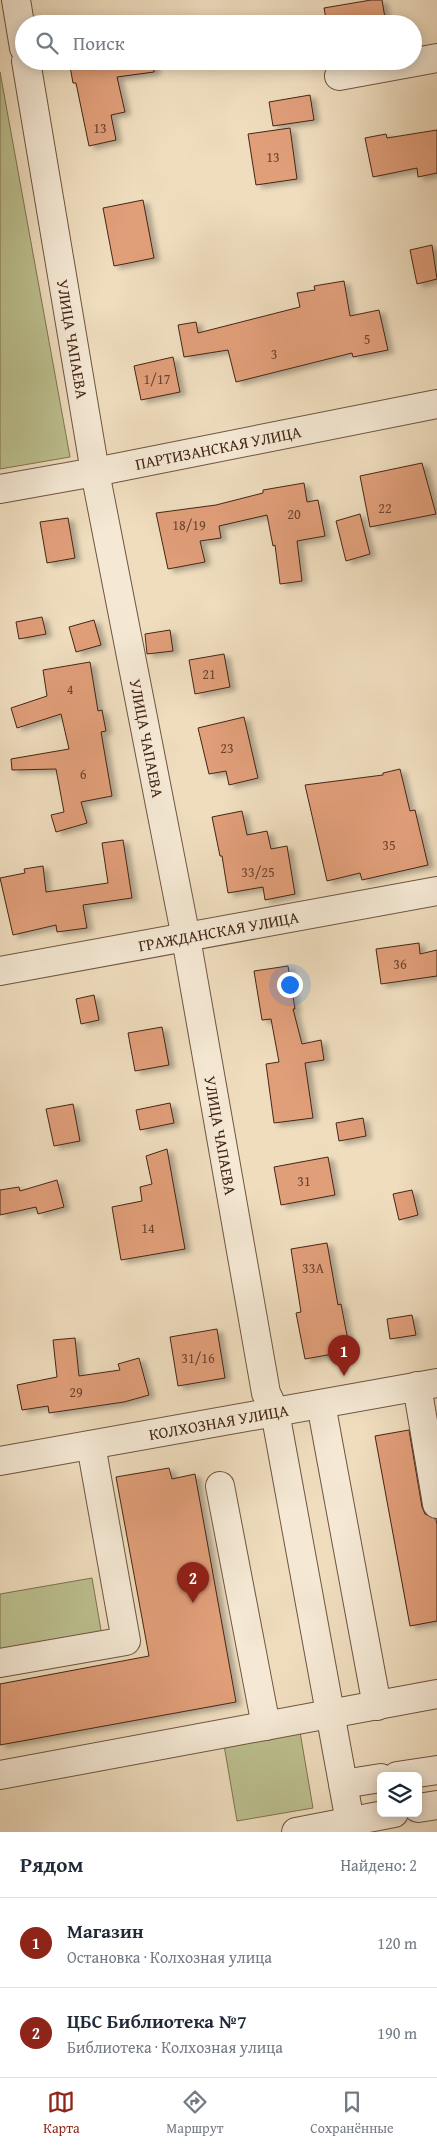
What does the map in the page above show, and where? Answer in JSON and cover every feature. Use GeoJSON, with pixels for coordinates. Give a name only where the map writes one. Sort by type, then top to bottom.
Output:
{"type":"FeatureCollection","features":[{"type":"Feature","properties":{"kind":"street"},"geometry":{"type":"LineString","coordinates":[[16,0],[18,15]]}},
{"type":"Feature","properties":{"kind":"street"},"geometry":{"type":"LineString","coordinates":[[422,61],[437,58]]}},
{"type":"Feature","properties":{"kind":"street","name":"УЛИЦА ЧАПАЕВА"},"geometry":{"type":"LineString","coordinates":[[28,70],[95,472],[186,938],[266,1393],[274,1412],[350,1822]]}},
{"type":"Feature","properties":{"kind":"street"},"geometry":{"type":"LineString","coordinates":[[339,76],[372,70]]}},
{"type":"Feature","properties":{"kind":"street","name":"ПАРТИЗАНСКАЯ УЛИЦА"},"geometry":{"type":"LineString","coordinates":[[0,489],[437,404]]}},
{"type":"Feature","properties":{"kind":"street","name":"ГРАЖДАНСКАЯ УЛИЦА"},"geometry":{"type":"LineString","coordinates":[[0,971],[437,891]]}},
{"type":"Feature","properties":{"kind":"street"},"geometry":{"type":"LineString","coordinates":[[427,1385],[437,1504]]}},
{"type":"Feature","properties":{"kind":"street","name":"КОЛХОЗНАЯ УЛИЦА"},"geometry":{"type":"LineString","coordinates":[[0,1461],[427,1385]]}},
{"type":"Feature","properties":{"kind":"street"},"geometry":{"type":"LineString","coordinates":[[321,1404],[377,1706]]}},
{"type":"Feature","properties":{"kind":"street"},"geometry":{"type":"LineString","coordinates":[[0,1663],[126,1641],[91,1445]]}},
{"type":"Feature","properties":{"kind":"street"},"geometry":{"type":"LineString","coordinates":[[220,1486],[266,1726]]}},
{"type":"Feature","properties":{"kind":"street"},"geometry":{"type":"LineString","coordinates":[[0,1775],[437,1694]]}},
{"type":"Feature","properties":{"kind":"street"},"geometry":{"type":"LineString","coordinates":[[422,1772],[437,1770]]}},
{"type":"Feature","properties":{"kind":"street"},"geometry":{"type":"LineString","coordinates":[[342,1784],[377,1779]]}},
{"type":"Feature","properties":{"kind":"street"},"geometry":{"type":"LineString","coordinates":[[422,1807],[437,1804]]}},
{"type":"Feature","properties":{"kind":"street"},"geometry":{"type":"LineString","coordinates":[[296,1832],[377,1816]]}},
{"type":"Feature","properties":{"kind":"green space"},"geometry":{"type":"Polygon","coordinates":[[[0,72],[70,457],[0,469],[0,72]]]}},
{"type":"Feature","properties":{"kind":"green space"},"geometry":{"type":"Polygon","coordinates":[[[92,1578],[102,1636],[0,1654],[0,1594],[92,1578]]]}},
{"type":"Feature","properties":{"kind":"green space"},"geometry":{"type":"Polygon","coordinates":[[[300,1732],[313,1808],[237,1821],[224,1745],[300,1732]]]}},
{"type":"Feature","properties":{"kind":"building"},"geometry":{"type":"Polygon","coordinates":[[[371,0],[382,0],[384,15],[325,15],[324,8],[371,0]]]}},
{"type":"Feature","properties":{"kind":"building"},"geometry":{"type":"Polygon","coordinates":[[[71,70],[154,70],[154,72],[117,77],[125,112],[111,115],[116,140],[89,146],[76,83],[73,83],[71,70]]]}},
{"type":"Feature","properties":{"kind":"building"},"geometry":{"type":"Polygon","coordinates":[[[310,95],[314,120],[273,126],[269,102],[310,95]]]}},
{"type":"Feature","properties":{"kind":"building"},"geometry":{"type":"Polygon","coordinates":[[[290,128],[297,179],[256,185],[248,134],[290,128]]]}},
{"type":"Feature","properties":{"kind":"building"},"geometry":{"type":"Polygon","coordinates":[[[437,130],[437,173],[418,177],[417,168],[373,177],[365,138],[386,134],[387,138],[437,130]]]}},
{"type":"Feature","properties":{"kind":"building"},"geometry":{"type":"Polygon","coordinates":[[[143,200],[154,258],[114,266],[103,208],[143,200]]]}},
{"type":"Feature","properties":{"kind":"building"},"geometry":{"type":"Polygon","coordinates":[[[432,245],[437,279],[417,284],[410,250],[432,245]]]}},
{"type":"Feature","properties":{"kind":"building"},"geometry":{"type":"Polygon","coordinates":[[[344,281],[350,316],[379,310],[388,350],[353,357],[352,353],[236,382],[228,350],[184,357],[178,325],[196,322],[198,333],[300,307],[297,293],[315,290],[314,286],[344,281]]]}},
{"type":"Feature","properties":{"kind":"building"},"geometry":{"type":"Polygon","coordinates":[[[173,357],[180,392],[141,400],[134,366],[173,357]]]}},
{"type":"Feature","properties":{"kind":"building"},"geometry":{"type":"Polygon","coordinates":[[[422,463],[436,514],[370,527],[360,476],[422,463]]]}},
{"type":"Feature","properties":{"kind":"building"},"geometry":{"type":"Polygon","coordinates":[[[304,483],[307,502],[318,500],[325,536],[297,541],[302,581],[280,584],[275,545],[273,546],[267,515],[219,526],[221,538],[200,541],[205,562],[168,569],[156,513],[216,505],[263,493],[263,490],[304,483]]]}},
{"type":"Feature","properties":{"kind":"building"},"geometry":{"type":"Polygon","coordinates":[[[360,514],[370,554],[346,561],[336,521],[360,514]]]}},
{"type":"Feature","properties":{"kind":"building"},"geometry":{"type":"Polygon","coordinates":[[[68,518],[75,558],[47,563],[40,522],[68,518]]]}},
{"type":"Feature","properties":{"kind":"building"},"geometry":{"type":"Polygon","coordinates":[[[42,617],[46,634],[19,639],[16,622],[42,617]]]}},
{"type":"Feature","properties":{"kind":"building"},"geometry":{"type":"Polygon","coordinates":[[[94,620],[101,645],[76,652],[69,627],[94,620]]]}},
{"type":"Feature","properties":{"kind":"building"},"geometry":{"type":"Polygon","coordinates":[[[170,630],[173,651],[147,654],[145,634],[170,630]]]}},
{"type":"Feature","properties":{"kind":"building"},"geometry":{"type":"Polygon","coordinates":[[[224,654],[230,687],[195,694],[189,660],[224,654]]]}},
{"type":"Feature","properties":{"kind":"building"},"geometry":{"type":"Polygon","coordinates":[[[90,662],[98,711],[102,710],[106,731],[101,732],[112,796],[81,802],[87,823],[56,832],[51,815],[64,812],[56,769],[12,770],[11,759],[69,749],[61,714],[17,728],[11,708],[47,696],[43,670],[90,662]]]}},
{"type":"Feature","properties":{"kind":"building"},"geometry":{"type":"Polygon","coordinates":[[[244,717],[258,778],[229,785],[226,771],[209,774],[198,728],[244,717]]]}},
{"type":"Feature","properties":{"kind":"building"},"geometry":{"type":"Polygon","coordinates":[[[400,769],[410,811],[415,810],[428,865],[362,880],[360,873],[327,881],[305,785],[383,775],[383,773],[400,769]]]}},
{"type":"Feature","properties":{"kind":"building"},"geometry":{"type":"Polygon","coordinates":[[[242,811],[247,835],[267,831],[271,849],[287,846],[295,894],[265,900],[263,887],[228,893],[222,856],[220,856],[212,817],[242,811]]]}},
{"type":"Feature","properties":{"kind":"building"},"geometry":{"type":"Polygon","coordinates":[[[123,840],[132,898],[83,905],[87,928],[57,932],[56,925],[13,935],[0,878],[25,873],[24,869],[43,866],[46,892],[108,883],[102,843],[123,840]]]}},
{"type":"Feature","properties":{"kind":"building"},"geometry":{"type":"Polygon","coordinates":[[[419,943],[420,954],[437,950],[437,976],[381,984],[376,949],[419,943]]]}},
{"type":"Feature","properties":{"kind":"building"},"geometry":{"type":"Polygon","coordinates":[[[288,966],[295,1009],[293,1009],[302,1044],[321,1040],[324,1060],[305,1063],[313,1118],[274,1123],[266,1064],[279,1062],[271,1019],[262,1020],[254,971],[288,966]]]}},
{"type":"Feature","properties":{"kind":"building"},"geometry":{"type":"Polygon","coordinates":[[[94,995],[99,1020],[81,1024],[76,999],[94,995]]]}},
{"type":"Feature","properties":{"kind":"building"},"geometry":{"type":"Polygon","coordinates":[[[162,1027],[169,1065],[135,1071],[128,1033],[162,1027]]]}},
{"type":"Feature","properties":{"kind":"building"},"geometry":{"type":"Polygon","coordinates":[[[170,1103],[174,1123],[140,1130],[136,1110],[170,1103]]]}},
{"type":"Feature","properties":{"kind":"building"},"geometry":{"type":"Polygon","coordinates":[[[73,1104],[80,1141],[54,1146],[46,1109],[73,1104]]]}},
{"type":"Feature","properties":{"kind":"building"},"geometry":{"type":"Polygon","coordinates":[[[363,1118],[366,1136],[339,1141],[336,1123],[363,1118]]]}},
{"type":"Feature","properties":{"kind":"building"},"geometry":{"type":"Polygon","coordinates":[[[167,1149],[185,1249],[121,1260],[112,1207],[142,1201],[140,1187],[152,1184],[146,1156],[167,1149]]]}},
{"type":"Feature","properties":{"kind":"building"},"geometry":{"type":"Polygon","coordinates":[[[328,1157],[335,1195],[281,1205],[274,1167],[328,1157]]]}},
{"type":"Feature","properties":{"kind":"building"},"geometry":{"type":"Polygon","coordinates":[[[57,1180],[64,1207],[38,1214],[36,1207],[0,1215],[0,1190],[19,1187],[20,1191],[57,1180]]]}},
{"type":"Feature","properties":{"kind":"building"},"geometry":{"type":"Polygon","coordinates":[[[412,1190],[418,1215],[399,1220],[393,1194],[412,1190]]]}},
{"type":"Feature","properties":{"kind":"building"},"geometry":{"type":"Polygon","coordinates":[[[327,1243],[338,1305],[341,1304],[350,1351],[305,1359],[296,1313],[301,1312],[291,1249],[327,1243]]]}},
{"type":"Feature","properties":{"kind":"building"},"geometry":{"type":"Polygon","coordinates":[[[412,1315],[416,1335],[390,1339],[387,1319],[412,1315]]]}},
{"type":"Feature","properties":{"kind":"building"},"geometry":{"type":"Polygon","coordinates":[[[217,1329],[225,1378],[178,1386],[170,1337],[217,1329]]]}},
{"type":"Feature","properties":{"kind":"building"},"geometry":{"type":"Polygon","coordinates":[[[75,1338],[79,1376],[120,1370],[118,1364],[139,1358],[149,1395],[124,1402],[49,1413],[48,1406],[22,1410],[17,1385],[57,1377],[53,1340],[75,1338]]]}},
{"type":"Feature","properties":{"kind":"building"},"geometry":{"type":"Polygon","coordinates":[[[409,1430],[422,1507],[425,1514],[436,1519],[437,1525],[437,1621],[410,1626],[375,1436],[409,1430]]]}},
{"type":"Feature","properties":{"kind":"building"},"geometry":{"type":"Polygon","coordinates":[[[169,1468],[172,1479],[195,1474],[236,1702],[0,1745],[0,1684],[149,1656],[116,1477],[169,1468]]]}},
{"type":"Feature","properties":{"kind":"place","name":"Магазин"},"geometry":{"type":"Point","coordinates":[344,1376]}},
{"type":"Feature","properties":{"kind":"place","name":"ЦБС Библиотека №7"},"geometry":{"type":"Point","coordinates":[193,1603]}}]}
